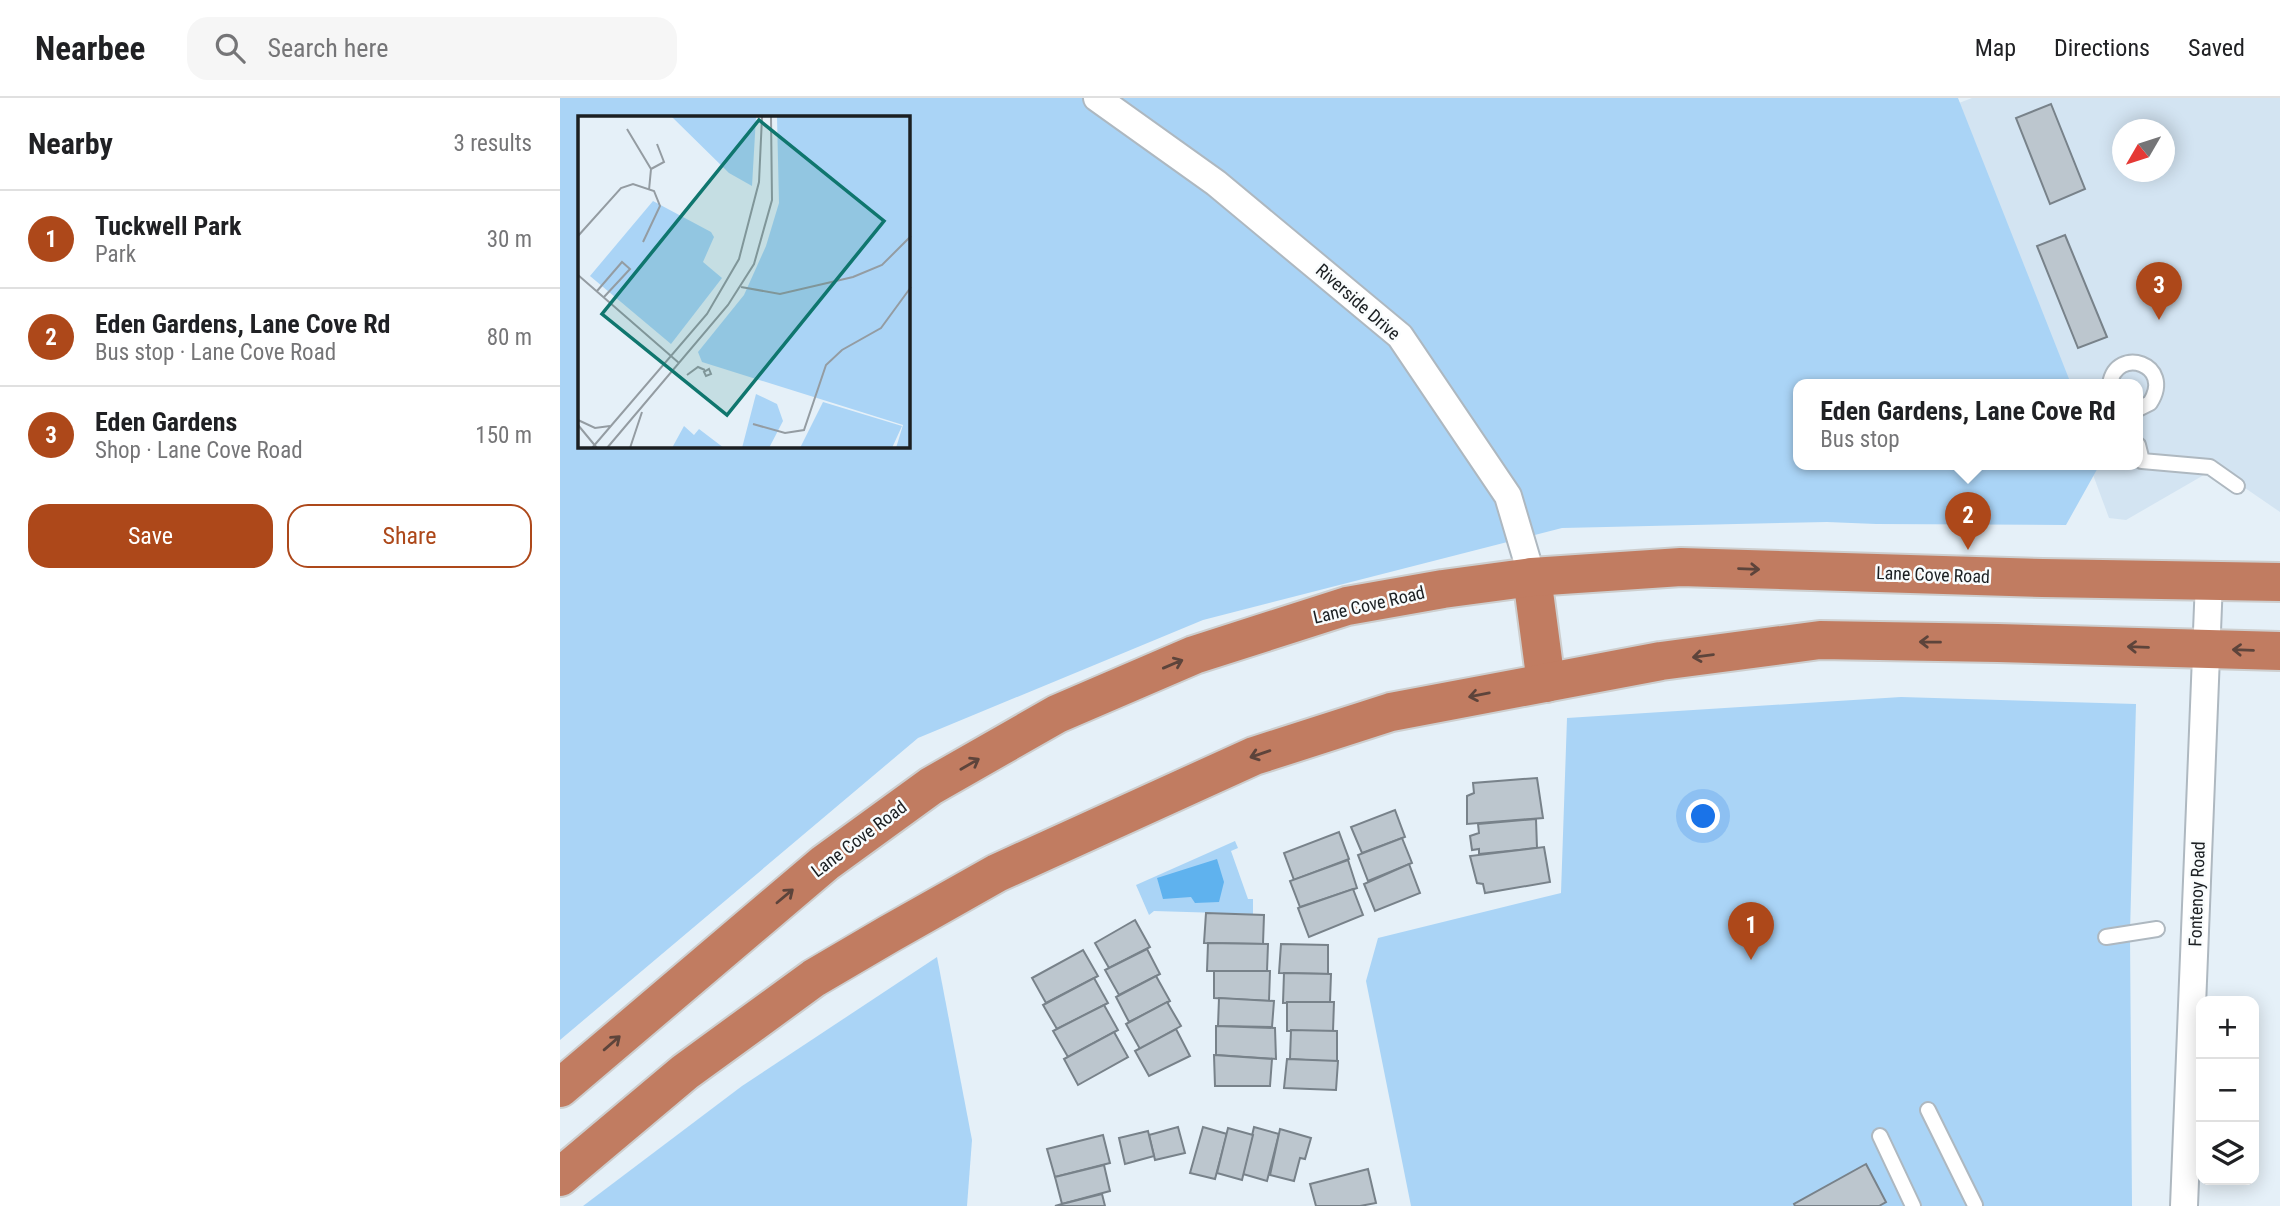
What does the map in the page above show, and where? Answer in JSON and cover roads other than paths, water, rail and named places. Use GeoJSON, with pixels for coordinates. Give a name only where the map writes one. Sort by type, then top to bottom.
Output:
{"type":"FeatureCollection","features":[{"type":"Feature","properties":{"kind":"highway","name":"Lane Cove Road"},"geometry":{"type":"LineString","coordinates":[[560,1088],[825,863],[931,786],[1057,714],[1194,655],[1347,606],[1532,577],[1681,567],[2280,582]]}},
{"type":"Feature","properties":{"kind":"highway"},"geometry":{"type":"LineString","coordinates":[[1532,577],[1546,682]]}},
{"type":"Feature","properties":{"kind":"highway"},"geometry":{"type":"LineString","coordinates":[[563,1175],[685,1072],[814,978],[997,873],[1254,756],[1391,712],[1661,661],[1820,640],[2280,651]]}},
{"type":"Feature","properties":{"kind":"street","name":"Riverside Drive"},"geometry":{"type":"LineString","coordinates":[[1097,98],[1216,183],[1400,336],[1508,496],[1532,577]]}},
{"type":"Feature","properties":{"kind":"street","name":"Fontenoy Road"},"geometry":{"type":"LineString","coordinates":[[2184,1206],[2209,581]]}},
{"type":"Feature","properties":{"kind":"lane"},"geometry":{"type":"LineString","coordinates":[[2112,379],[2114,372],[2125,363],[2133,362],[2153,372],[2157,388],[2150,403],[2143,407]]}},
{"type":"Feature","properties":{"kind":"lane"},"geometry":{"type":"LineString","coordinates":[[2143,461],[2210,467],[2237,486]]}},
{"type":"Feature","properties":{"kind":"lane"},"geometry":{"type":"LineString","coordinates":[[2106,937],[2157,929]]}},
{"type":"Feature","properties":{"kind":"lane"},"geometry":{"type":"LineString","coordinates":[[1928,1110],[1975,1205]]}},
{"type":"Feature","properties":{"kind":"lane"},"geometry":{"type":"LineString","coordinates":[[1880,1136],[1913,1206]]}},
{"type":"Feature","properties":{"kind":"water"},"geometry":{"type":"Polygon","coordinates":[[[1217,859],[1224,882],[1219,902],[1195,903],[1191,897],[1163,899],[1157,878],[1217,859]]]}},
{"type":"Feature","properties":{"kind":"place","name":"Eden Gardens"},"geometry":{"type":"Point","coordinates":[2159,320]}},
{"type":"Feature","properties":{"kind":"place","name":"Eden Gardens, Lane Cove Rd"},"geometry":{"type":"Point","coordinates":[1968,550]}},
{"type":"Feature","properties":{"kind":"place","name":"Tuckwell Park"},"geometry":{"type":"Point","coordinates":[1751,960]}}]}
